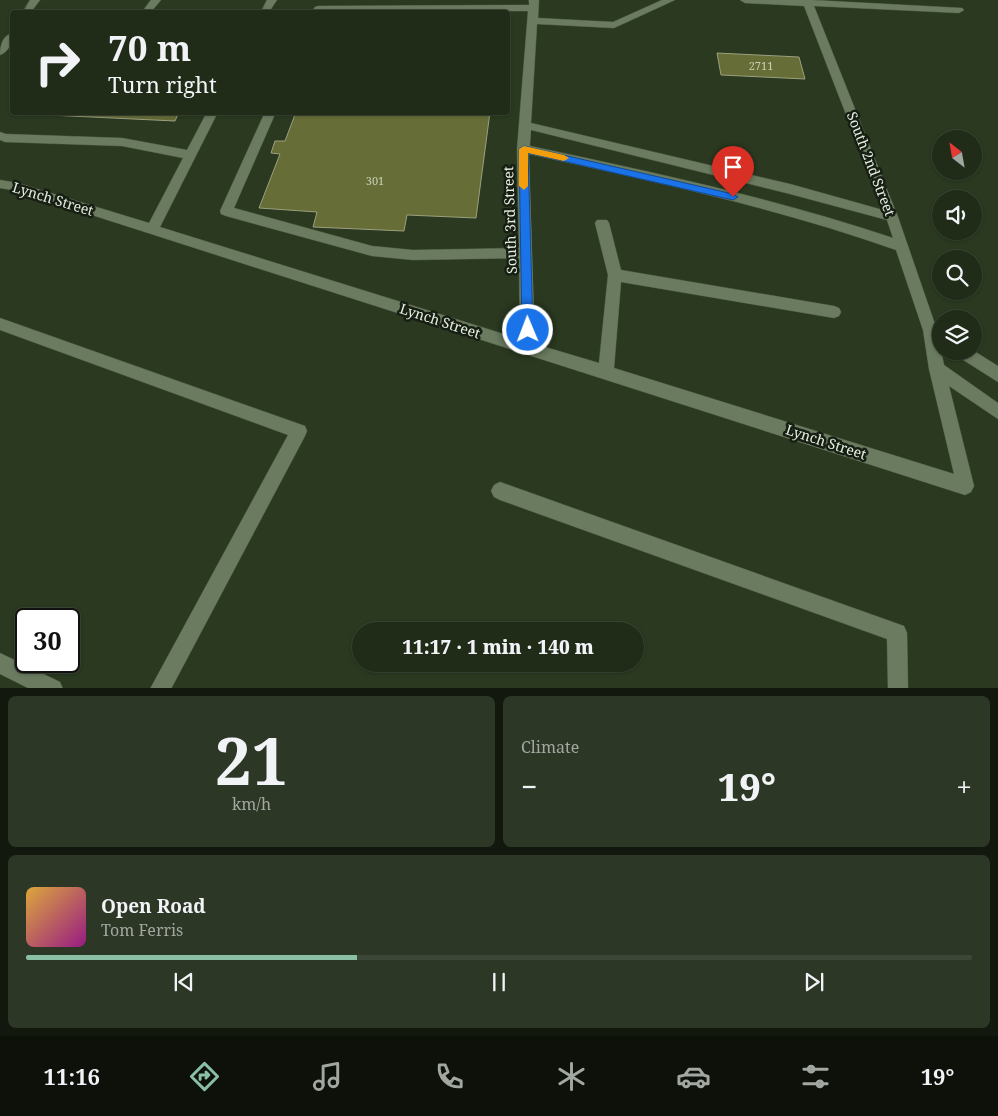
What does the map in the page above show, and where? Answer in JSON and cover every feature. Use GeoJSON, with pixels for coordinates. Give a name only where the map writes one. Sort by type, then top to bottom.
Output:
{"type":"FeatureCollection","features":[{"type":"Feature","properties":{"kind":"street"},"geometry":{"type":"LineString","coordinates":[[148,10],[156,0]]}},
{"type":"Feature","properties":{"kind":"street"},"geometry":{"type":"LineString","coordinates":[[533,21],[614,25],[670,0]]}},
{"type":"Feature","properties":{"kind":"street"},"geometry":{"type":"LineString","coordinates":[[745,0],[959,10]]}},
{"type":"Feature","properties":{"kind":"street","name":"South 2nd Street"},"geometry":{"type":"LineString","coordinates":[[807,2],[932,324]]}},
{"type":"Feature","properties":{"kind":"street"},"geometry":{"type":"LineString","coordinates":[[317,10],[534,4]]}},
{"type":"Feature","properties":{"kind":"street","name":"South 3rd Street"},"geometry":{"type":"LineString","coordinates":[[528,349],[524,149],[534,4]]}},
{"type":"Feature","properties":{"kind":"street"},"geometry":{"type":"LineString","coordinates":[[0,52],[10,39]]}},
{"type":"Feature","properties":{"kind":"street"},"geometry":{"type":"LineString","coordinates":[[152,230],[211,115]]}},
{"type":"Feature","properties":{"kind":"street"},"geometry":{"type":"LineString","coordinates":[[270,115],[226,211],[372,251],[413,255],[526,253]]}},
{"type":"Feature","properties":{"kind":"street"},"geometry":{"type":"LineString","coordinates":[[525,125],[807,193],[892,217]]}},
{"type":"Feature","properties":{"kind":"street"},"geometry":{"type":"LineString","coordinates":[[0,136],[5,138],[122,142],[191,155]]}},
{"type":"Feature","properties":{"kind":"street"},"geometry":{"type":"LineString","coordinates":[[524,149],[609,167],[786,210],[831,222],[902,247]]}},
{"type":"Feature","properties":{"kind":"street","name":"Lynch Street"},"geometry":{"type":"LineString","coordinates":[[0,184],[18,187],[965,486]]}},
{"type":"Feature","properties":{"kind":"street"},"geometry":{"type":"LineString","coordinates":[[602,223],[615,275],[606,372]]}},
{"type":"Feature","properties":{"kind":"street"},"geometry":{"type":"LineString","coordinates":[[615,275],[834,312]]}},
{"type":"Feature","properties":{"kind":"street"},"geometry":{"type":"LineString","coordinates":[[0,324],[299,430],[160,688]]}},
{"type":"Feature","properties":{"kind":"street","name":"South 2nd Street"},"geometry":{"type":"LineString","coordinates":[[936,360],[936,369],[965,486]]}},
{"type":"Feature","properties":{"kind":"street"},"geometry":{"type":"LineString","coordinates":[[976,360],[998,375]]}},
{"type":"Feature","properties":{"kind":"street"},"geometry":{"type":"LineString","coordinates":[[936,369],[998,412]]}},
{"type":"Feature","properties":{"kind":"street"},"geometry":{"type":"LineString","coordinates":[[500,490],[897,633],[898,688]]}},
{"type":"Feature","properties":{"kind":"street"},"geometry":{"type":"LineString","coordinates":[[0,663],[53,688]]}},
{"type":"Feature","properties":{"kind":"building"},"geometry":{"type":"Polygon","coordinates":[[[717,53],[799,57],[805,79],[721,75],[717,53]]]}},
{"type":"Feature","properties":{"kind":"building"},"geometry":{"type":"Polygon","coordinates":[[[49,115],[178,115],[175,121],[49,115]]]}},
{"type":"Feature","properties":{"kind":"building"},"geometry":{"type":"Polygon","coordinates":[[[295,115],[490,115],[476,218],[407,215],[404,231],[313,227],[317,212],[259,208],[280,154],[271,153],[275,141],[285,141],[295,115]]]}},
{"type":"Feature","properties":{"kind":"slow traffic"},"geometry":{"type":"LineString","coordinates":[[524,186],[524,149],[564,158]]}},
{"type":"Feature","properties":{"kind":"route"},"geometry":{"type":"LineString","coordinates":[[528,330],[524,149],[733,197]]}}]}
